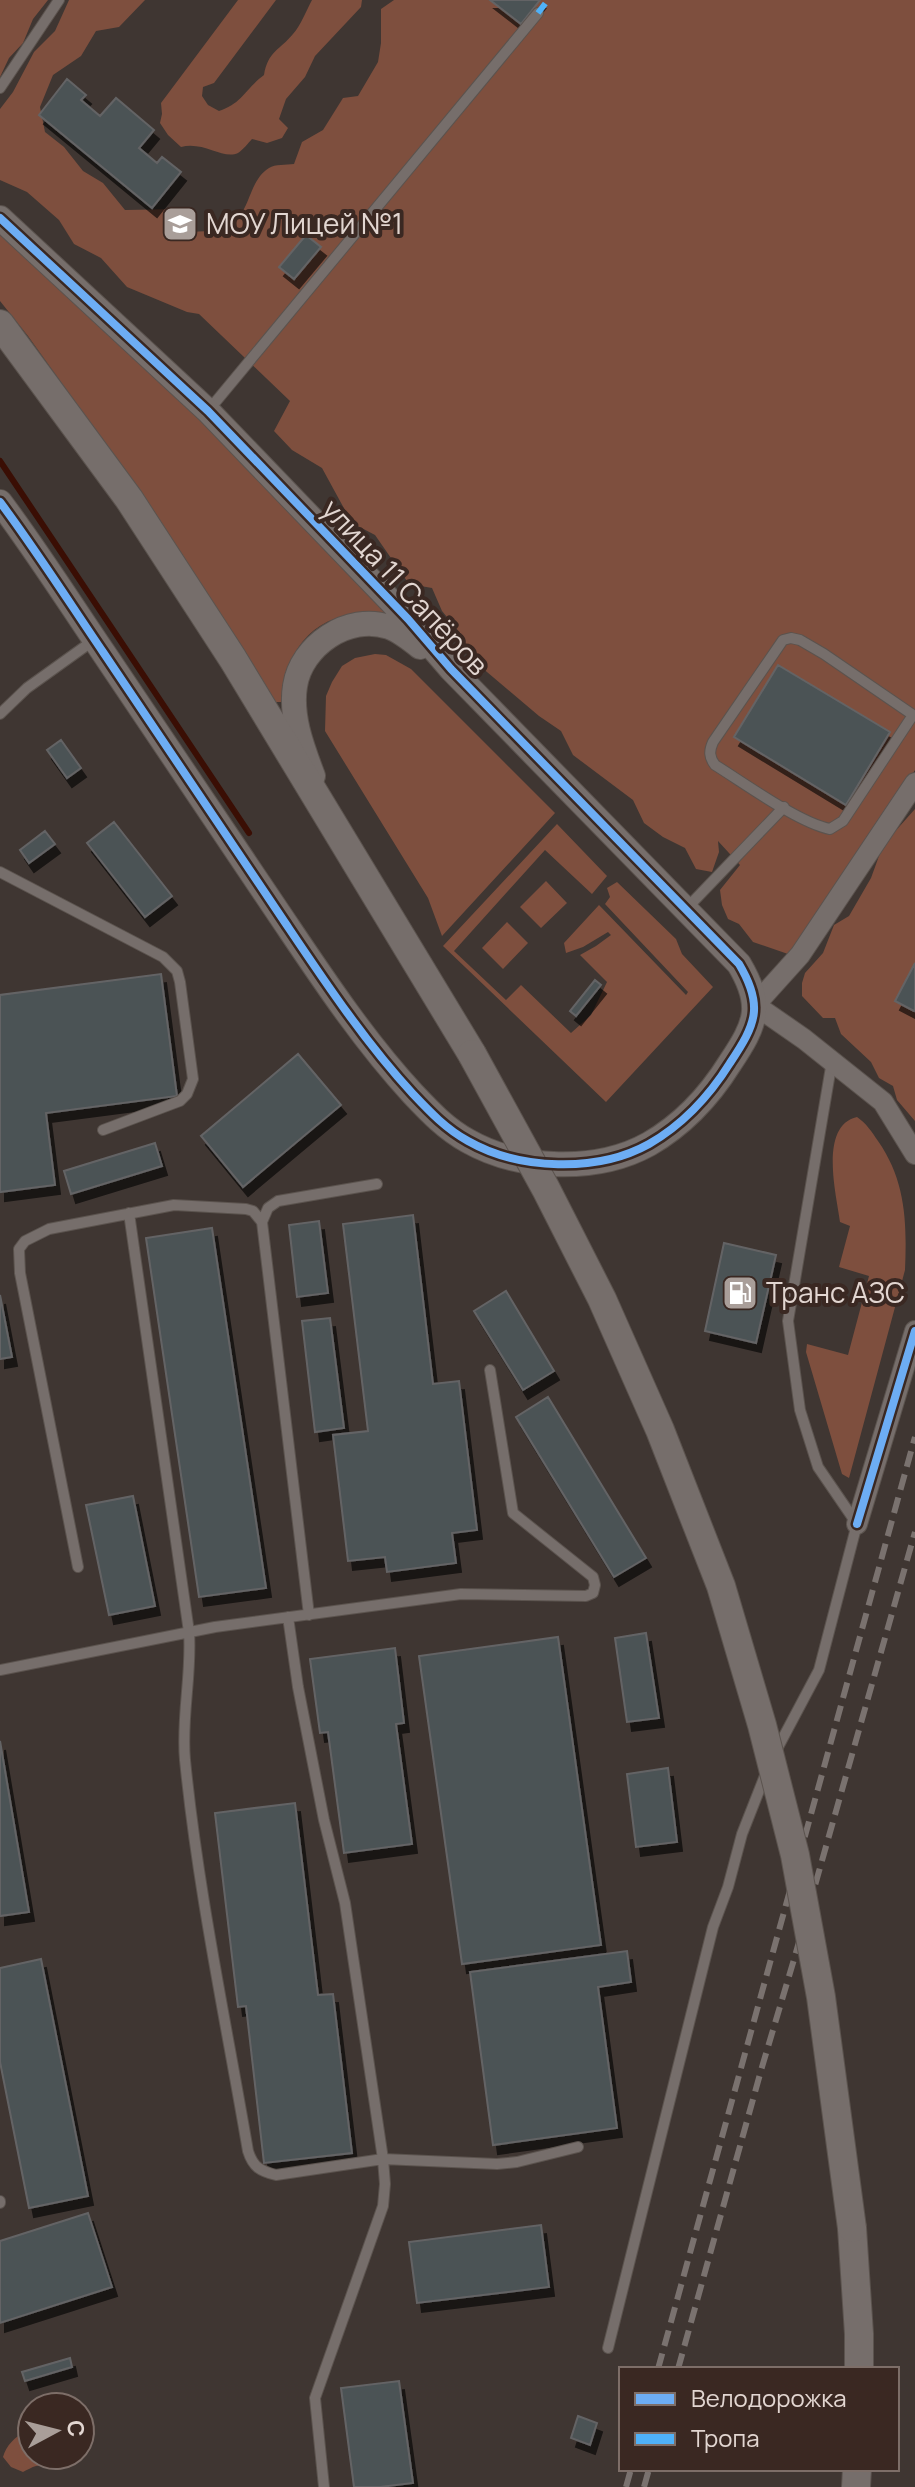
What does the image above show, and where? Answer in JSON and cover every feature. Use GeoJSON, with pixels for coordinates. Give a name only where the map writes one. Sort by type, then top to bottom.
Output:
{"type":"FeatureCollection","features":[{"type":"Feature","properties":{"kind":"main road"},"geometry":{"type":"LineString","coordinates":[[0,324],[129,499],[233,659],[472,1054],[602,1299],[660,1430],[721,1586],[762,1725],[795,1855],[821,1997],[852,2228],[859,2367]]}},
{"type":"Feature","properties":{"kind":"street","name":"улица 11 Сапёров"},"geometry":{"type":"LineString","coordinates":[[0,218],[208,411],[408,619],[451,669],[739,964],[751,984],[755,1005]]}},
{"type":"Feature","properties":{"kind":"street"},"geometry":{"type":"LineString","coordinates":[[0,502],[310,960],[385,1064],[437,1120],[468,1141],[499,1155],[538,1165],[611,1158],[647,1145],[678,1123],[723,1075],[752,1026],[755,1005],[800,955],[915,783]]}},
{"type":"Feature","properties":{"kind":"street"},"geometry":{"type":"LineString","coordinates":[[329,816],[300,740],[294,701],[295,684],[310,651],[320,642],[346,629],[373,624],[400,632],[451,669]]}},
{"type":"Feature","properties":{"kind":"street"},"geometry":{"type":"LineString","coordinates":[[755,1005],[883,1102],[915,1154]]}},
{"type":"Feature","properties":{"kind":"street"},"geometry":{"type":"LineString","coordinates":[[857,1524],[915,1331]]}},
{"type":"Feature","properties":{"kind":"lane"},"geometry":{"type":"LineString","coordinates":[[0,88],[59,0]]}},
{"type":"Feature","properties":{"kind":"lane"},"geometry":{"type":"LineString","coordinates":[[208,411],[538,13]]}},
{"type":"Feature","properties":{"kind":"lane"},"geometry":{"type":"LineString","coordinates":[[791,638],[800,640],[914,715],[838,827],[822,827],[784,807],[715,765],[710,750],[783,640],[791,638]]}},
{"type":"Feature","properties":{"kind":"lane"},"geometry":{"type":"LineString","coordinates":[[0,714],[27,688],[94,640]]}},
{"type":"Feature","properties":{"kind":"lane"},"geometry":{"type":"LineString","coordinates":[[686,909],[784,807]]}},
{"type":"Feature","properties":{"kind":"lane"},"geometry":{"type":"LineString","coordinates":[[0,872],[163,957],[177,971],[193,1079],[191,1087],[180,1101],[103,1130]]}},
{"type":"Feature","properties":{"kind":"lane"},"geometry":{"type":"LineString","coordinates":[[608,2348],[713,1927],[728,1887],[742,1834],[770,1762],[819,1670],[857,1524],[818,1467],[800,1410],[788,1321],[832,1061]]}},
{"type":"Feature","properties":{"kind":"lane"},"geometry":{"type":"LineString","coordinates":[[309,1615],[262,1222],[268,1208],[278,1201],[377,1184]]}},
{"type":"Feature","properties":{"kind":"lane"},"geometry":{"type":"LineString","coordinates":[[78,1567],[20,1273],[19,1249],[25,1241],[49,1229],[164,1206],[253,1211],[262,1222]]}},
{"type":"Feature","properties":{"kind":"lane"},"geometry":{"type":"LineString","coordinates":[[129,1213],[189,1632],[191,1653],[184,1728],[185,1757],[204,1890],[252,2163],[262,2172],[276,2175],[383,2159],[497,2164],[578,2147]]}},
{"type":"Feature","properties":{"kind":"lane"},"geometry":{"type":"LineString","coordinates":[[0,1670],[189,1632],[461,1594],[586,1596],[593,1593],[593,1577],[513,1513],[490,1370]]}},
{"type":"Feature","properties":{"kind":"lane"},"geometry":{"type":"LineString","coordinates":[[288,1617],[324,1820],[345,1903],[385,2184],[383,2206],[315,2398],[324,2487]]}},
{"type":"Feature","properties":{"kind":"shaded area"},"geometry":{"type":"Polygon","coordinates":[[[0,0],[48,0],[33,19],[23,43],[9,58],[0,77],[0,0]]]}},
{"type":"Feature","properties":{"kind":"shaded area"},"geometry":{"type":"Polygon","coordinates":[[[69,0],[145,0],[119,27],[96,31],[81,56],[53,75],[40,107],[45,132],[64,147],[83,171],[103,183],[125,210],[182,209],[188,232],[215,230],[238,219],[262,174],[274,166],[294,164],[302,142],[323,130],[343,98],[358,96],[378,62],[381,9],[394,0],[915,0],[915,770],[856,863],[841,875],[806,941],[788,954],[753,942],[739,924],[728,919],[722,905],[720,890],[740,865],[718,841],[719,852],[712,872],[696,869],[685,848],[644,823],[633,800],[573,755],[561,731],[474,661],[460,633],[442,611],[432,588],[409,584],[375,535],[352,523],[322,468],[292,450],[274,431],[290,401],[199,314],[127,287],[101,258],[74,244],[59,220],[27,192],[0,180],[0,109],[13,92],[34,52],[55,31],[69,0]]]}},
{"type":"Feature","properties":{"kind":"shaded area"},"geometry":{"type":"Polygon","coordinates":[[[238,0],[276,0],[214,83],[203,87],[202,96],[208,105],[219,111],[239,100],[264,75],[272,56],[296,30],[312,0],[362,0],[361,7],[315,56],[305,77],[286,99],[279,119],[288,128],[282,138],[267,143],[252,139],[240,152],[232,155],[198,146],[181,147],[160,123],[161,103],[238,0]]]}},
{"type":"Feature","properties":{"kind":"shaded area"},"geometry":{"type":"Polygon","coordinates":[[[0,226],[202,418],[392,614],[347,615],[314,630],[292,659],[281,702],[274,702],[140,493],[0,301],[0,226]]]}},
{"type":"Feature","properties":{"kind":"shaded area"},"geometry":{"type":"Polygon","coordinates":[[[386,655],[411,669],[555,813],[442,936],[428,898],[325,731],[326,696],[342,666],[355,658],[386,655]]]}},
{"type":"Feature","properties":{"kind":"shaded area"},"geometry":{"type":"Polygon","coordinates":[[[915,809],[915,1121],[897,1100],[893,1086],[879,1078],[871,1062],[841,1034],[835,1018],[823,1018],[802,996],[802,983],[805,973],[823,953],[834,925],[849,916],[871,878],[883,845],[915,809]]]}},
{"type":"Feature","properties":{"kind":"shaded area"},"geometry":{"type":"Polygon","coordinates":[[[557,824],[607,876],[592,894],[545,850],[454,951],[506,1000],[521,985],[571,1033],[591,1015],[607,982],[580,955],[611,935],[608,932],[566,953],[564,943],[599,905],[686,995],[688,992],[605,904],[610,897],[607,888],[617,882],[676,939],[682,954],[713,987],[606,1102],[443,946],[557,824]]]}},
{"type":"Feature","properties":{"kind":"shaded area"},"geometry":{"type":"Polygon","coordinates":[[[546,881],[567,903],[541,928],[520,907],[546,881]]]}},
{"type":"Feature","properties":{"kind":"shaded area"},"geometry":{"type":"Polygon","coordinates":[[[507,922],[528,943],[503,969],[482,948],[507,922]]]}},
{"type":"Feature","properties":{"kind":"shaded area"},"geometry":{"type":"Polygon","coordinates":[[[857,1117],[876,1138],[894,1171],[903,1203],[906,1253],[905,1270],[849,1478],[842,1474],[806,1352],[807,1344],[848,1355],[869,1276],[839,1267],[850,1226],[840,1222],[834,1180],[834,1148],[837,1134],[845,1123],[857,1117]]]}},
{"type":"Feature","properties":{"kind":"shaded area"},"geometry":{"type":"Polygon","coordinates":[[[16,2438],[16,2469],[3,2457],[16,2438]]]}},
{"type":"Feature","properties":{"kind":"building"},"geometry":{"type":"Polygon","coordinates":[[[490,0],[540,0],[521,24],[490,0]]]}},
{"type":"Feature","properties":{"kind":"building"},"geometry":{"type":"Polygon","coordinates":[[[67,79],[86,95],[81,100],[100,116],[116,98],[154,130],[139,148],[157,163],[162,157],[181,172],[152,208],[39,115],[67,79]]]}},
{"type":"Feature","properties":{"kind":"building"},"geometry":{"type":"Polygon","coordinates":[[[306,235],[321,247],[294,279],[279,267],[306,235]]]}},
{"type":"Feature","properties":{"kind":"building"},"geometry":{"type":"Polygon","coordinates":[[[778,665],[890,732],[846,805],[734,737],[778,665]]]}},
{"type":"Feature","properties":{"kind":"building"},"geometry":{"type":"Polygon","coordinates":[[[61,740],[81,768],[67,778],[47,750],[61,740]]]}},
{"type":"Feature","properties":{"kind":"building"},"geometry":{"type":"Polygon","coordinates":[[[114,822],[172,896],[145,917],[87,843],[114,822]]]}},
{"type":"Feature","properties":{"kind":"building"},"geometry":{"type":"Polygon","coordinates":[[[45,831],[55,844],[29,863],[20,850],[45,831]]]}},
{"type":"Feature","properties":{"kind":"building"},"geometry":{"type":"Polygon","coordinates":[[[915,963],[915,1010],[914,1011],[895,1001],[915,963]]]}},
{"type":"Feature","properties":{"kind":"building"},"geometry":{"type":"Polygon","coordinates":[[[161,974],[177,1096],[46,1113],[55,1185],[0,1192],[0,995],[161,974]]]}},
{"type":"Feature","properties":{"kind":"building"},"geometry":{"type":"Polygon","coordinates":[[[595,980],[601,985],[576,1016],[570,1011],[595,980]]]}},
{"type":"Feature","properties":{"kind":"building"},"geometry":{"type":"Polygon","coordinates":[[[298,1054],[341,1105],[243,1187],[201,1136],[298,1054]]]}},
{"type":"Feature","properties":{"kind":"building"},"geometry":{"type":"Polygon","coordinates":[[[155,1143],[162,1166],[71,1194],[64,1171],[155,1143]]]}},
{"type":"Feature","properties":{"kind":"building"},"geometry":{"type":"Polygon","coordinates":[[[413,1215],[433,1384],[459,1381],[477,1530],[452,1533],[456,1563],[387,1572],[385,1557],[348,1561],[333,1435],[368,1431],[343,1224],[413,1215]]]}},
{"type":"Feature","properties":{"kind":"building"},"geometry":{"type":"Polygon","coordinates":[[[319,1221],[328,1293],[297,1297],[289,1225],[319,1221]]]}},
{"type":"Feature","properties":{"kind":"building"},"geometry":{"type":"Polygon","coordinates":[[[212,1228],[266,1588],[199,1597],[146,1238],[212,1228]]]}},
{"type":"Feature","properties":{"kind":"building","name":"Транс АЗС"},"geometry":{"type":"Polygon","coordinates":[[[724,1243],[776,1255],[756,1343],[705,1331],[724,1243]]]}},
{"type":"Feature","properties":{"kind":"building"},"geometry":{"type":"Polygon","coordinates":[[[506,1291],[554,1371],[523,1390],[474,1311],[506,1291]]]}},
{"type":"Feature","properties":{"kind":"building"},"geometry":{"type":"Polygon","coordinates":[[[0,1295],[12,1357],[0,1359],[0,1295]]]}},
{"type":"Feature","properties":{"kind":"building"},"geometry":{"type":"Polygon","coordinates":[[[330,1318],[344,1428],[315,1432],[302,1321],[330,1318]]]}},
{"type":"Feature","properties":{"kind":"building"},"geometry":{"type":"Polygon","coordinates":[[[548,1397],[646,1558],[614,1577],[516,1417],[548,1397]]]}},
{"type":"Feature","properties":{"kind":"building"},"geometry":{"type":"Polygon","coordinates":[[[133,1496],[155,1606],[109,1615],[86,1505],[133,1496]]]}},
{"type":"Feature","properties":{"kind":"building"},"geometry":{"type":"Polygon","coordinates":[[[646,1633],[659,1718],[627,1722],[615,1638],[646,1633]]]}},
{"type":"Feature","properties":{"kind":"building"},"geometry":{"type":"Polygon","coordinates":[[[558,1637],[601,1945],[462,1964],[419,1656],[558,1637]]]}},
{"type":"Feature","properties":{"kind":"building"},"geometry":{"type":"Polygon","coordinates":[[[395,1648],[404,1723],[396,1724],[412,1844],[344,1853],[328,1732],[320,1733],[310,1659],[395,1648]]]}},
{"type":"Feature","properties":{"kind":"building"},"geometry":{"type":"Polygon","coordinates":[[[0,1741],[29,1912],[0,1916],[0,1741]]]}},
{"type":"Feature","properties":{"kind":"building"},"geometry":{"type":"Polygon","coordinates":[[[668,1768],[677,1842],[636,1847],[627,1774],[668,1768]]]}},
{"type":"Feature","properties":{"kind":"building"},"geometry":{"type":"Polygon","coordinates":[[[295,1803],[318,1995],[333,1994],[352,2153],[264,2163],[246,2006],[238,2007],[215,1813],[295,1803]]]}},
{"type":"Feature","properties":{"kind":"building"},"geometry":{"type":"Polygon","coordinates":[[[627,1951],[631,1982],[598,1987],[617,2128],[493,2145],[470,1972],[627,1951]]]}},
{"type":"Feature","properties":{"kind":"building"},"geometry":{"type":"Polygon","coordinates":[[[41,1959],[88,2196],[29,2208],[0,2062],[0,1968],[41,1959]]]}},
{"type":"Feature","properties":{"kind":"building"},"geometry":{"type":"Polygon","coordinates":[[[88,2213],[112,2287],[0,2323],[0,2241],[88,2213]]]}},
{"type":"Feature","properties":{"kind":"building"},"geometry":{"type":"Polygon","coordinates":[[[541,2225],[549,2287],[417,2303],[409,2242],[541,2225]]]}},
{"type":"Feature","properties":{"kind":"building"},"geometry":{"type":"Polygon","coordinates":[[[70,2358],[72,2367],[25,2381],[22,2372],[70,2358]]]}},
{"type":"Feature","properties":{"kind":"building"},"geometry":{"type":"Polygon","coordinates":[[[399,2381],[413,2483],[354,2487],[341,2388],[399,2381]]]}},
{"type":"Feature","properties":{"kind":"building"},"geometry":{"type":"Polygon","coordinates":[[[578,2416],[597,2423],[590,2445],[571,2438],[578,2416]]]}},
{"type":"Feature","properties":{"kind":"waterway"},"geometry":{"type":"LineString","coordinates":[[0,461],[249,833]]}},
{"type":"Feature","properties":{"kind":"railway"},"geometry":{"type":"LineString","coordinates":[[659,2367],[915,1437]]}},
{"type":"Feature","properties":{"kind":"railway"},"geometry":{"type":"LineString","coordinates":[[679,2367],[915,1532]]}},
{"type":"Feature","properties":{"kind":"railway"},"geometry":{"type":"LineString","coordinates":[[626,2487],[630,2471]]}},
{"type":"Feature","properties":{"kind":"railway"},"geometry":{"type":"LineString","coordinates":[[644,2487],[648,2471]]}},
{"type":"Feature","properties":{"kind":"marked path"},"geometry":{"type":"LineString","coordinates":[[538,13],[548,0]]}},
{"type":"Feature","properties":{"kind":"cycle path"},"geometry":{"type":"LineString","coordinates":[[0,218],[208,411],[408,619],[451,669],[739,964],[752,992],[754,1015],[739,1049],[704,1098],[673,1128],[649,1144],[606,1160],[582,1163],[558,1164],[510,1158],[488,1151],[445,1126],[395,1074],[346,1011],[0,502]]}},
{"type":"Feature","properties":{"kind":"cycle path"},"geometry":{"type":"LineString","coordinates":[[857,1524],[915,1331]]}},
{"type":"Feature","properties":{"kind":"place","name":"МОУ Лицей №1"},"geometry":{"type":"Point","coordinates":[180,224]}},
{"type":"Feature","properties":{"kind":"place","name":"Транс АЗС"},"geometry":{"type":"Point","coordinates":[740,1293]}}]}
